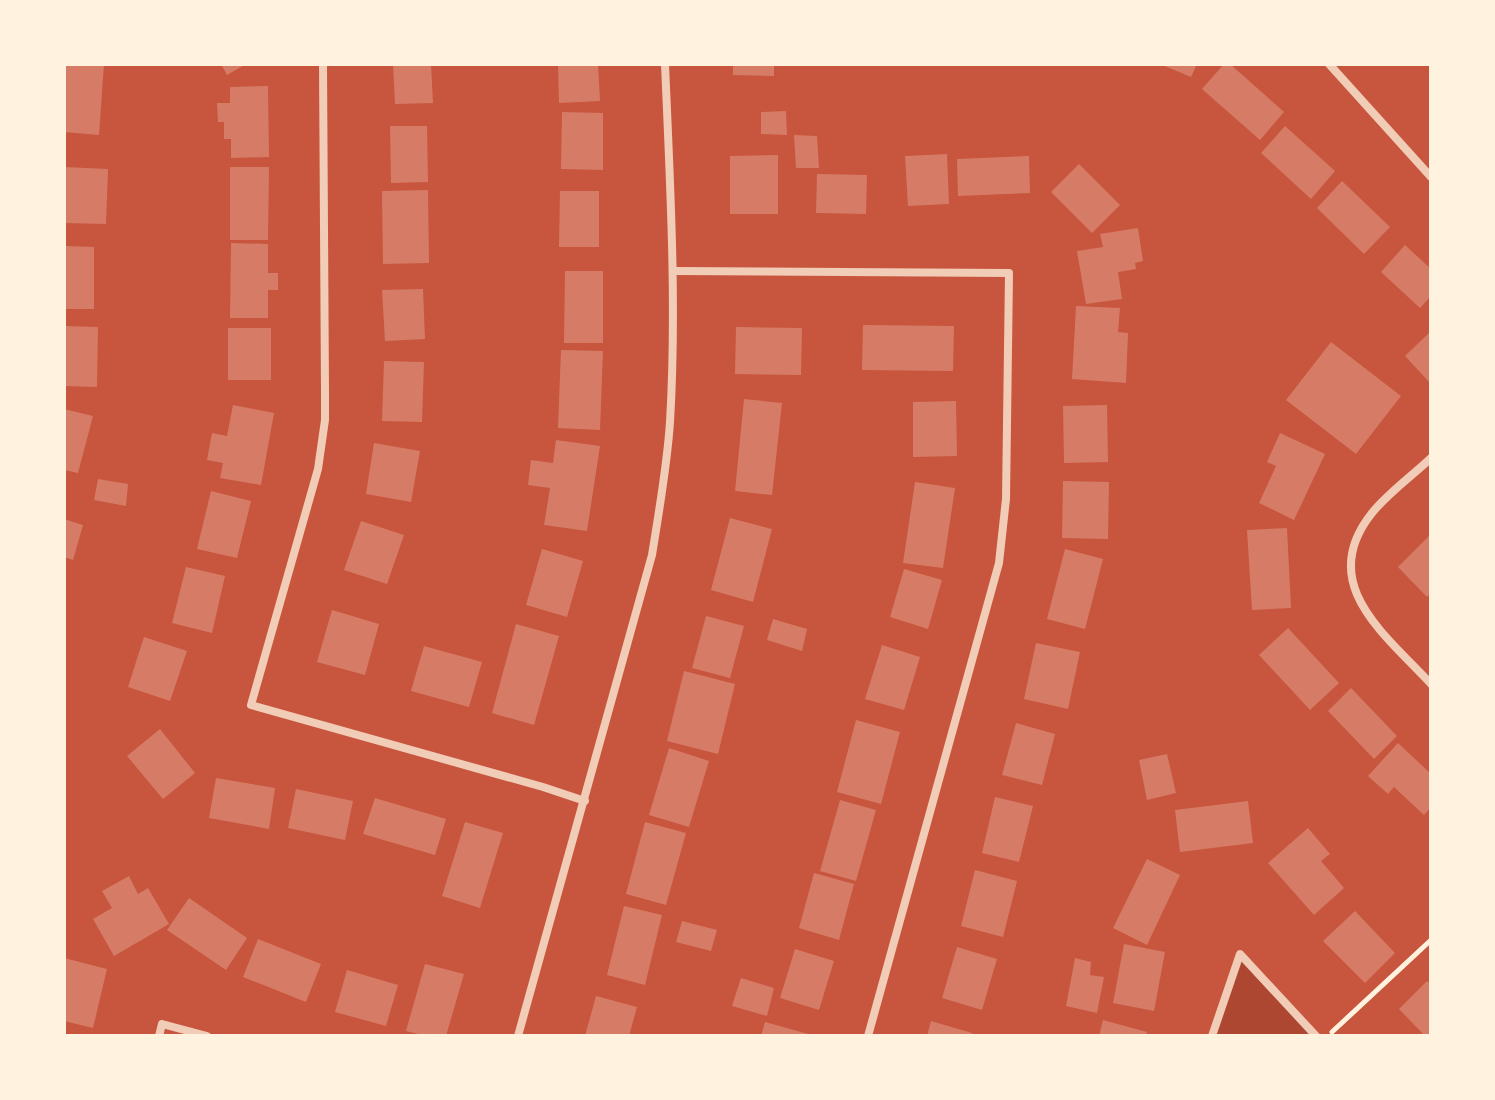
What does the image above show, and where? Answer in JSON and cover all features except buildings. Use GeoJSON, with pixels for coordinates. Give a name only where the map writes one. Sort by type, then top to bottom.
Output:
{"type":"FeatureCollection","features":[{"type":"Feature","properties":{"kind":"street"},"geometry":{"type":"LineString","coordinates":[[323,64],[324,432],[313,490],[251,705],[585,801]]}},
{"type":"Feature","properties":{"kind":"street"},"geometry":{"type":"LineString","coordinates":[[518,1036],[652,555],[670,422],[673,271],[665,64]]}},
{"type":"Feature","properties":{"kind":"street"},"geometry":{"type":"LineString","coordinates":[[1329,64],[1431,177]]}},
{"type":"Feature","properties":{"kind":"street"},"geometry":{"type":"LineString","coordinates":[[673,271],[1009,273],[1006,499],[999,563],[868,1036]]}},
{"type":"Feature","properties":{"kind":"street"},"geometry":{"type":"LineString","coordinates":[[1431,458],[1373,511],[1361,528],[1351,563],[1351,583],[1370,619],[1431,684]]}},
{"type":"Feature","properties":{"kind":"street"},"geometry":{"type":"LineString","coordinates":[[1212,1036],[1240,954],[1316,1036]]}},
{"type":"Feature","properties":{"kind":"street"},"geometry":{"type":"LineString","coordinates":[[159,1036],[162,1024],[207,1036]]}},
{"type":"Feature","properties":{"kind":"path"},"geometry":{"type":"LineString","coordinates":[[1328,1036],[1431,940]]}},
{"type":"Feature","properties":{"kind":"shaded area"},"geometry":{"type":"Polygon","coordinates":[[[1240,954],[1316,1036],[1212,1036],[1240,954]]]}}]}
